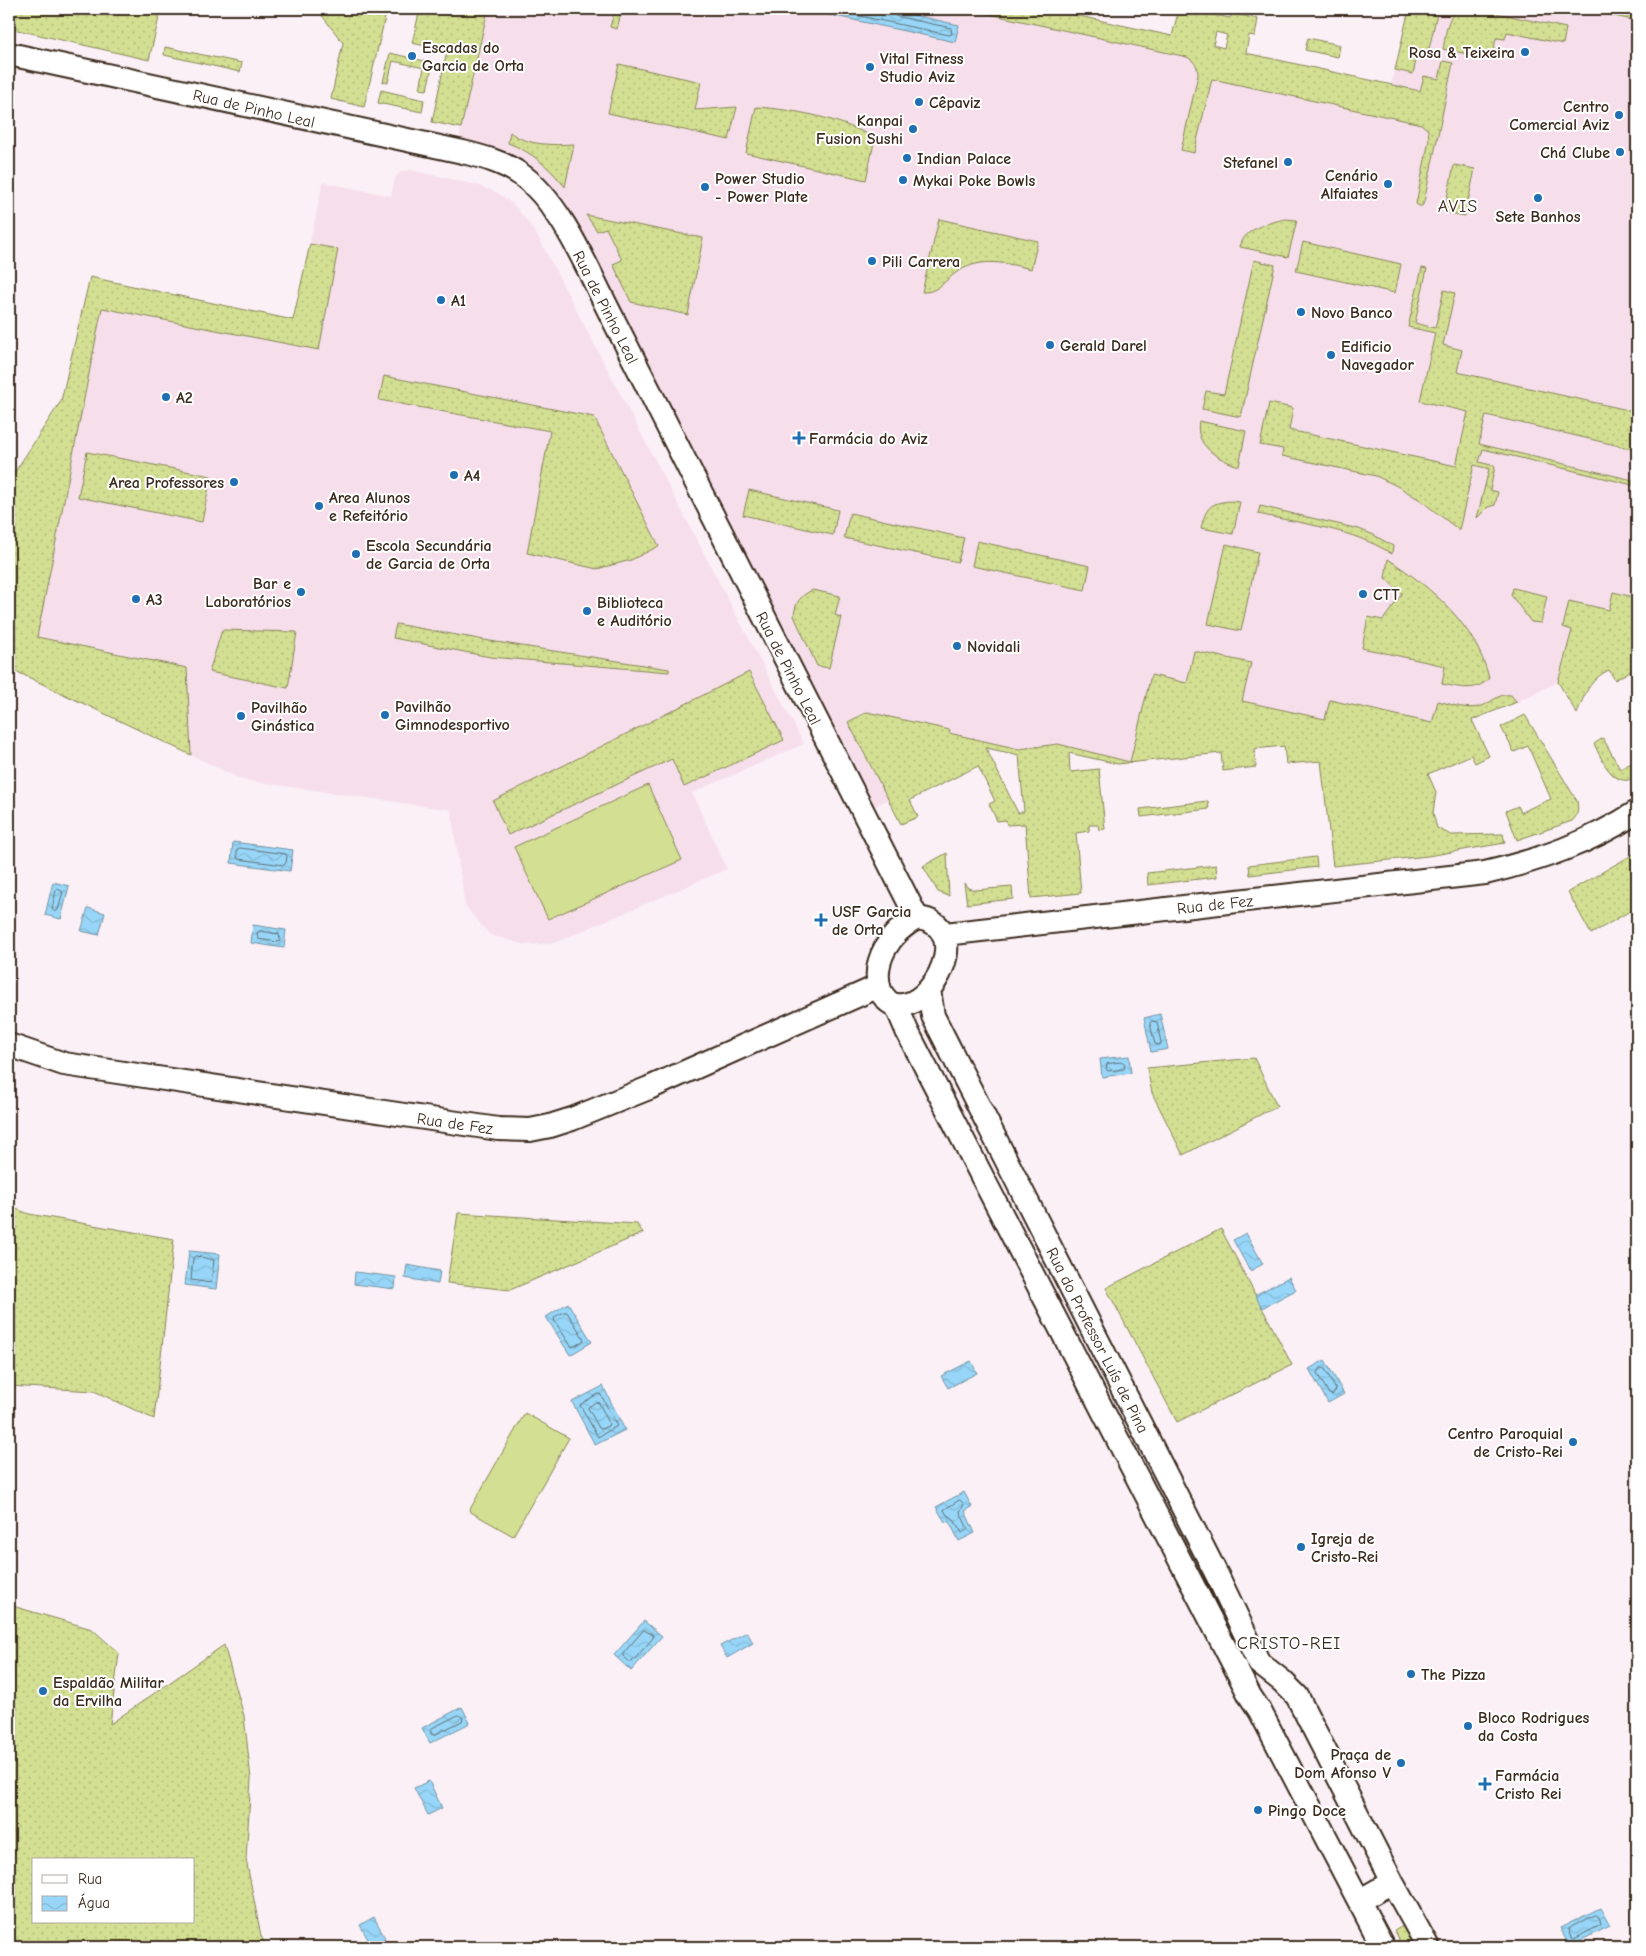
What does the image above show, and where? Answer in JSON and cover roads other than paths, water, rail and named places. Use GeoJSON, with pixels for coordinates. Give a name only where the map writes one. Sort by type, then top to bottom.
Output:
{"type":"FeatureCollection","features":[{"type":"Feature","properties":{"kind":"street","name":"Rua de Pinho Leal"},"geometry":{"type":"LineString","coordinates":[[9,54],[463,152],[505,165],[521,174],[534,186],[550,202],[561,220],[609,311],[917,918]]}},
{"type":"Feature","properties":{"kind":"street","name":"Rua de Fez"},"geometry":{"type":"LineString","coordinates":[[945,934],[1485,873],[1523,864],[1569,849],[1620,823],[1637,812]]}},
{"type":"Feature","properties":{"kind":"street"},"geometry":{"type":"LineString","coordinates":[[917,918],[929,920],[939,926],[945,934],[946,950],[944,963],[937,979],[929,990],[911,1004],[896,1005],[888,1002],[882,994],[877,974],[883,953],[898,931],[907,923],[917,918]]}},
{"type":"Feature","properties":{"kind":"street","name":"Rua de Fez"},"geometry":{"type":"LineString","coordinates":[[9,1044],[64,1064],[489,1128],[530,1130],[572,1119],[650,1088],[879,986]]}},
{"type":"Feature","properties":{"kind":"street","name":"Rua do Professor Luís de Pina"},"geometry":{"type":"LineString","coordinates":[[929,990],[933,1016],[1216,1572],[1259,1662],[1282,1680]]}},
{"type":"Feature","properties":{"kind":"street","name":"Rua do Professor Luís de Pina"},"geometry":{"type":"LineString","coordinates":[[896,1005],[907,1031],[1250,1696]]}},
{"type":"Feature","properties":{"kind":"street"},"geometry":{"type":"LineString","coordinates":[[1383,1947],[1260,1711],[1250,1696],[1282,1680],[1297,1696],[1392,1882],[1428,1947]]}},
{"type":"Feature","properties":{"kind":"street"},"geometry":{"type":"LineString","coordinates":[[1359,1901],[1392,1882]]}},
{"type":"Feature","properties":{"kind":"water"},"geometry":{"type":"Polygon","coordinates":[[[803,9],[886,9],[959,25],[955,42],[803,9]]]}},
{"type":"Feature","properties":{"kind":"water"},"geometry":{"type":"Polygon","coordinates":[[[233,842],[293,850],[290,871],[231,863],[233,842]]]}},
{"type":"Feature","properties":{"kind":"water"},"geometry":{"type":"Polygon","coordinates":[[[53,882],[69,886],[61,919],[45,915],[53,882]]]}},
{"type":"Feature","properties":{"kind":"water"},"geometry":{"type":"Polygon","coordinates":[[[88,908],[105,913],[99,935],[81,931],[88,908]]]}},
{"type":"Feature","properties":{"kind":"water"},"geometry":{"type":"Polygon","coordinates":[[[253,925],[286,930],[284,948],[251,943],[253,925]]]}},
{"type":"Feature","properties":{"kind":"water"},"geometry":{"type":"Polygon","coordinates":[[[1160,1014],[1168,1049],[1151,1052],[1144,1018],[1160,1014]]]}},
{"type":"Feature","properties":{"kind":"water"},"geometry":{"type":"Polygon","coordinates":[[[1129,1056],[1131,1073],[1102,1077],[1100,1059],[1129,1056]]]}},
{"type":"Feature","properties":{"kind":"water"},"geometry":{"type":"Polygon","coordinates":[[[1246,1233],[1263,1264],[1250,1271],[1233,1240],[1246,1233]]]}},
{"type":"Feature","properties":{"kind":"water"},"geometry":{"type":"Polygon","coordinates":[[[189,1251],[220,1254],[216,1289],[185,1285],[189,1251]]]}},
{"type":"Feature","properties":{"kind":"water"},"geometry":{"type":"Polygon","coordinates":[[[407,1265],[440,1271],[438,1284],[405,1278],[407,1265]]]}},
{"type":"Feature","properties":{"kind":"water"},"geometry":{"type":"Polygon","coordinates":[[[355,1272],[396,1277],[395,1289],[354,1284],[355,1272]]]}},
{"type":"Feature","properties":{"kind":"water"},"geometry":{"type":"Polygon","coordinates":[[[1289,1277],[1296,1290],[1262,1308],[1255,1295],[1289,1277]]]}},
{"type":"Feature","properties":{"kind":"water"},"geometry":{"type":"Polygon","coordinates":[[[568,1303],[592,1342],[570,1355],[546,1317],[568,1303]]]}},
{"type":"Feature","properties":{"kind":"water"},"geometry":{"type":"Polygon","coordinates":[[[1325,1360],[1344,1394],[1328,1403],[1309,1369],[1325,1360]]]}},
{"type":"Feature","properties":{"kind":"water"},"geometry":{"type":"Polygon","coordinates":[[[971,1361],[977,1373],[948,1388],[941,1376],[971,1361]]]}},
{"type":"Feature","properties":{"kind":"water"},"geometry":{"type":"Polygon","coordinates":[[[603,1386],[625,1430],[595,1445],[572,1402],[603,1386]]]}},
{"type":"Feature","properties":{"kind":"water"},"geometry":{"type":"Polygon","coordinates":[[[964,1492],[972,1507],[965,1511],[975,1533],[959,1541],[949,1521],[945,1522],[936,1507],[964,1492]]]}},
{"type":"Feature","properties":{"kind":"water"},"geometry":{"type":"Polygon","coordinates":[[[644,1621],[662,1636],[631,1671],[614,1655],[644,1621]]]}},
{"type":"Feature","properties":{"kind":"water"},"geometry":{"type":"Polygon","coordinates":[[[747,1632],[753,1643],[727,1658],[720,1646],[747,1632]]]}},
{"type":"Feature","properties":{"kind":"water"},"geometry":{"type":"Polygon","coordinates":[[[462,1707],[470,1723],[430,1743],[422,1728],[462,1707]]]}},
{"type":"Feature","properties":{"kind":"water"},"geometry":{"type":"Polygon","coordinates":[[[429,1781],[442,1808],[428,1815],[414,1788],[429,1781]]]}},
{"type":"Feature","properties":{"kind":"water"},"geometry":{"type":"Polygon","coordinates":[[[1600,1908],[1610,1926],[1569,1946],[1560,1928],[1600,1908]]]}},
{"type":"Feature","properties":{"kind":"water"},"geometry":{"type":"Polygon","coordinates":[[[374,1917],[385,1938],[371,1945],[360,1925],[374,1917]]]}},
{"type":"Feature","properties":{"kind":"place","name":"Rosa & Teixeira"},"geometry":{"type":"Point","coordinates":[1525,52]}},
{"type":"Feature","properties":{"kind":"place","name":"Escadas do Garcia de Orta"},"geometry":{"type":"Point","coordinates":[412,56]}},
{"type":"Feature","properties":{"kind":"place","name":"Vital Fitness Studio Aviz"},"geometry":{"type":"Point","coordinates":[870,67]}},
{"type":"Feature","properties":{"kind":"place","name":"Cêpaviz"},"geometry":{"type":"Point","coordinates":[919,102]}},
{"type":"Feature","properties":{"kind":"place","name":"Centro Comercial Aviz"},"geometry":{"type":"Point","coordinates":[1619,115]}},
{"type":"Feature","properties":{"kind":"place","name":"Kanpai Fusion Sushi"},"geometry":{"type":"Point","coordinates":[913,129]}},
{"type":"Feature","properties":{"kind":"place","name":"Chá Clube"},"geometry":{"type":"Point","coordinates":[1620,152]}},
{"type":"Feature","properties":{"kind":"place","name":"Indian Palace"},"geometry":{"type":"Point","coordinates":[907,158]}},
{"type":"Feature","properties":{"kind":"place","name":"Stefanel"},"geometry":{"type":"Point","coordinates":[1288,162]}},
{"type":"Feature","properties":{"kind":"place","name":"Mykai Poke Bowls"},"geometry":{"type":"Point","coordinates":[903,180]}},
{"type":"Feature","properties":{"kind":"place","name":"Cenário Alfaiates"},"geometry":{"type":"Point","coordinates":[1388,184]}},
{"type":"Feature","properties":{"kind":"place","name":"Power Studio - Power Plate"},"geometry":{"type":"Point","coordinates":[705,187]}},
{"type":"Feature","properties":{"kind":"place","name":"Sete Banhos"},"geometry":{"type":"Point","coordinates":[1538,198]}},
{"type":"Feature","properties":{"kind":"place","name":"Pili Carrera"},"geometry":{"type":"Point","coordinates":[872,261]}},
{"type":"Feature","properties":{"kind":"place","name":"A1"},"geometry":{"type":"Point","coordinates":[441,300]}},
{"type":"Feature","properties":{"kind":"place","name":"Novo Banco"},"geometry":{"type":"Point","coordinates":[1301,312]}},
{"type":"Feature","properties":{"kind":"place","name":"Gerald Darel"},"geometry":{"type":"Point","coordinates":[1050,345]}},
{"type":"Feature","properties":{"kind":"place","name":"Edificio Navegador"},"geometry":{"type":"Point","coordinates":[1331,355]}},
{"type":"Feature","properties":{"kind":"place","name":"A2"},"geometry":{"type":"Point","coordinates":[166,397]}},
{"type":"Feature","properties":{"kind":"place","name":"Farmácia do Aviz"},"geometry":{"type":"Point","coordinates":[799,438]}},
{"type":"Feature","properties":{"kind":"place","name":"A4"},"geometry":{"type":"Point","coordinates":[454,475]}},
{"type":"Feature","properties":{"kind":"place","name":"Area Professores"},"geometry":{"type":"Point","coordinates":[234,482]}},
{"type":"Feature","properties":{"kind":"place","name":"Area Alunos e Refeitório"},"geometry":{"type":"Point","coordinates":[319,506]}},
{"type":"Feature","properties":{"kind":"place","name":"Escola Secundária de Garcia de Orta"},"geometry":{"type":"Point","coordinates":[356,554]}},
{"type":"Feature","properties":{"kind":"place","name":"Bar e Laboratórios"},"geometry":{"type":"Point","coordinates":[301,592]}},
{"type":"Feature","properties":{"kind":"place","name":"CTT"},"geometry":{"type":"Point","coordinates":[1363,594]}},
{"type":"Feature","properties":{"kind":"place","name":"A3"},"geometry":{"type":"Point","coordinates":[136,599]}},
{"type":"Feature","properties":{"kind":"place","name":"Biblioteca e Auditório"},"geometry":{"type":"Point","coordinates":[587,611]}},
{"type":"Feature","properties":{"kind":"place","name":"Novidali"},"geometry":{"type":"Point","coordinates":[957,646]}},
{"type":"Feature","properties":{"kind":"place","name":"Pavilhão Gimnodesportivo"},"geometry":{"type":"Point","coordinates":[385,715]}},
{"type":"Feature","properties":{"kind":"place","name":"Pavilhão Ginástica"},"geometry":{"type":"Point","coordinates":[241,716]}},
{"type":"Feature","properties":{"kind":"place","name":"USF Garcia de Orta"},"geometry":{"type":"Point","coordinates":[821,920]}},
{"type":"Feature","properties":{"kind":"place","name":"Centro Paroquial de Cristo-Rei"},"geometry":{"type":"Point","coordinates":[1573,1442]}},
{"type":"Feature","properties":{"kind":"place","name":"Igreja de Cristo-Rei"},"geometry":{"type":"Point","coordinates":[1301,1547]}},
{"type":"Feature","properties":{"kind":"place","name":"The Pizza"},"geometry":{"type":"Point","coordinates":[1411,1674]}},
{"type":"Feature","properties":{"kind":"place","name":"Espaldão Militar da Ervilha"},"geometry":{"type":"Point","coordinates":[43,1691]}},
{"type":"Feature","properties":{"kind":"place","name":"Bloco Rodrigues da Costa"},"geometry":{"type":"Point","coordinates":[1468,1726]}},
{"type":"Feature","properties":{"kind":"place","name":"Praça de Dom Afonso V"},"geometry":{"type":"Point","coordinates":[1401,1763]}},
{"type":"Feature","properties":{"kind":"place","name":"Farmácia Cristo Rei"},"geometry":{"type":"Point","coordinates":[1485,1784]}},
{"type":"Feature","properties":{"kind":"place","name":"Pingo Doce"},"geometry":{"type":"Point","coordinates":[1258,1810]}},
{"type":"Feature","properties":{"kind":"district","name":"AVIS"},"geometry":{"type":"Point","coordinates":[1458,206]}},
{"type":"Feature","properties":{"kind":"district","name":"CRISTO-REI"},"geometry":{"type":"Point","coordinates":[1289,1643]}}]}
